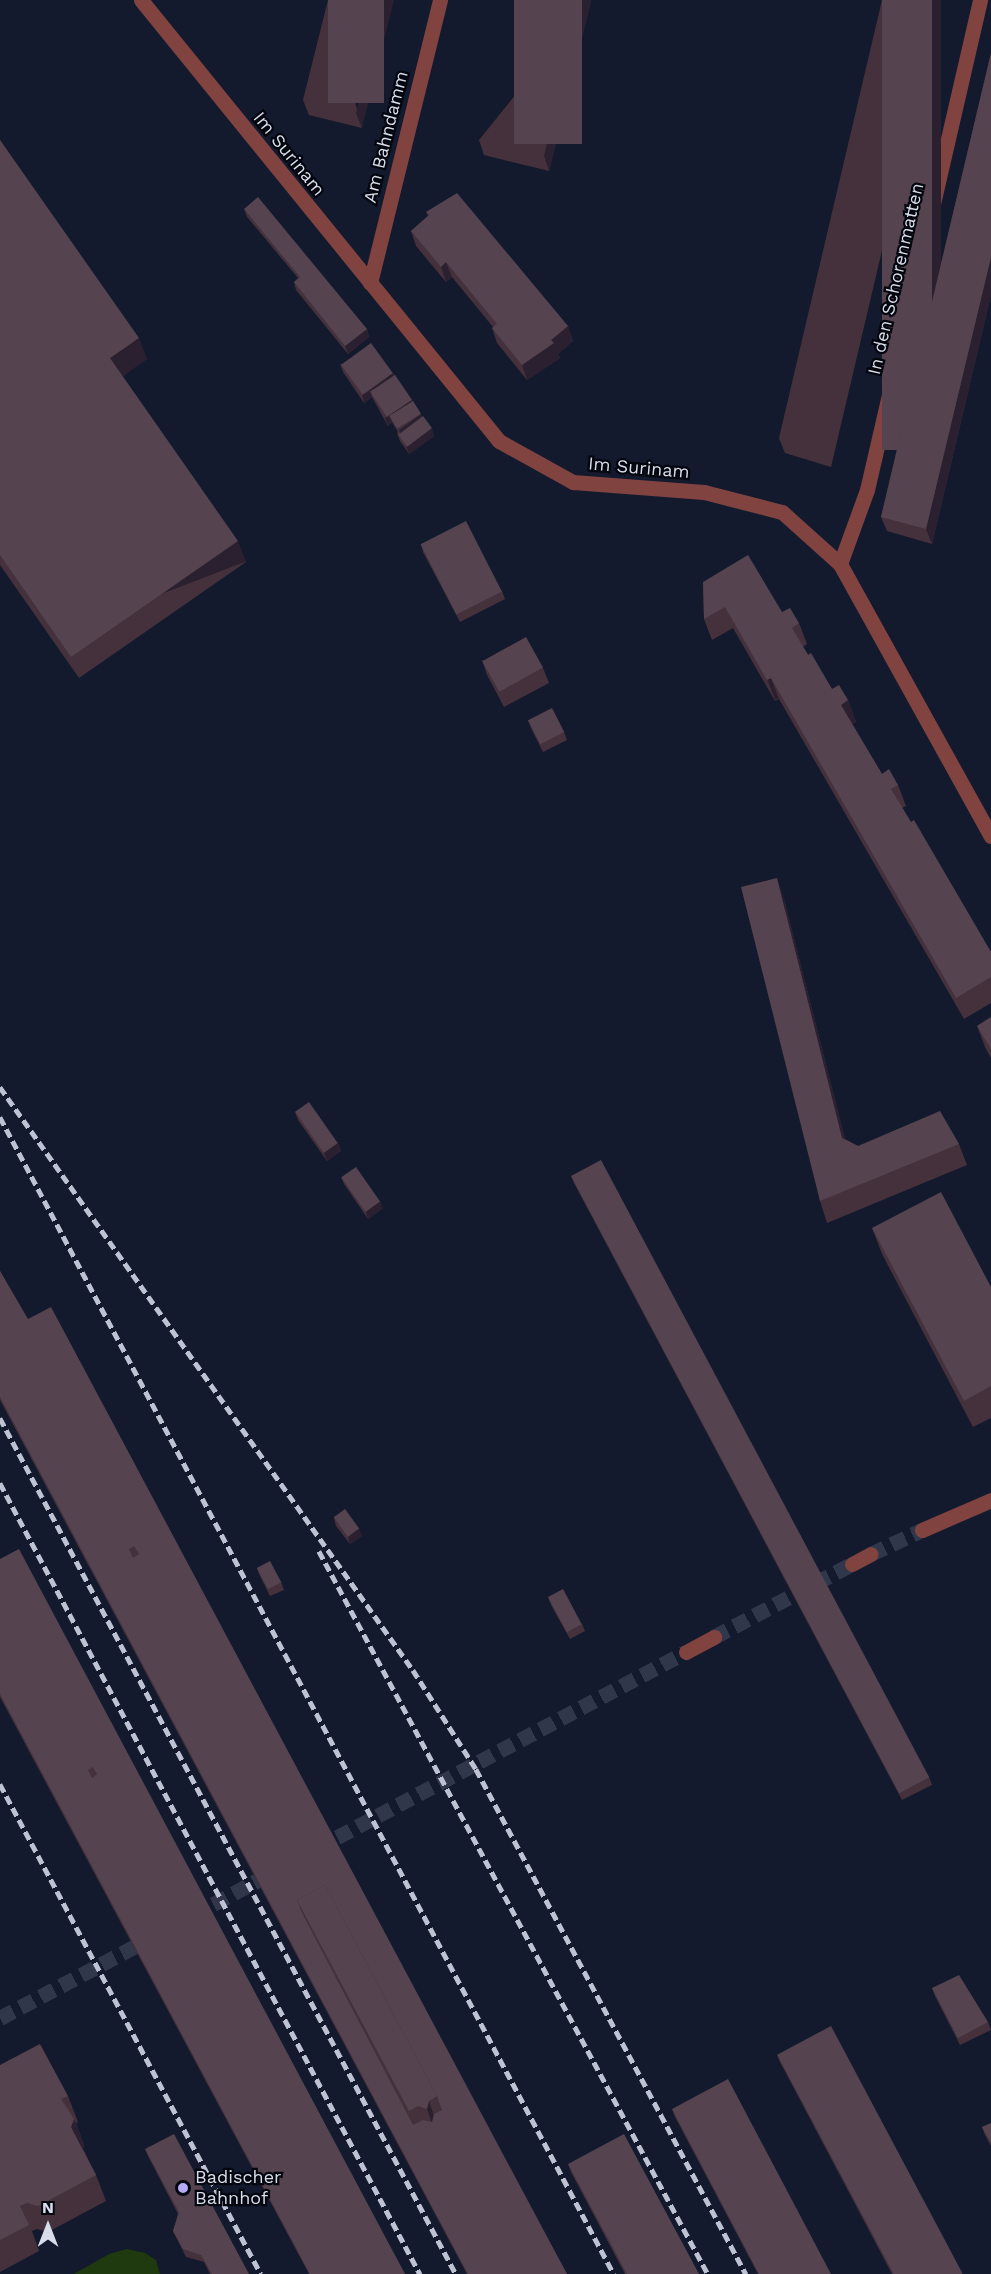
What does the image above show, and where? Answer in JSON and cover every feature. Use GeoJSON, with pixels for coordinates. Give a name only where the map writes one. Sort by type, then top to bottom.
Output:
{"type":"FeatureCollection","features":[{"type":"Feature","properties":{"kind":"street","name":"Im Surinam"},"geometry":{"type":"LineString","coordinates":[[141,0],[499,441],[573,482],[704,492],[782,512],[840,564],[991,836]]}},
{"type":"Feature","properties":{"kind":"street","name":"Am Bahndamm"},"geometry":{"type":"LineString","coordinates":[[370,284],[440,0]]}},
{"type":"Feature","properties":{"kind":"street","name":"In den Schorenmatten"},"geometry":{"type":"LineString","coordinates":[[840,564],[867,490],[980,0]]}},
{"type":"Feature","properties":{"kind":"street"},"geometry":{"type":"LineString","coordinates":[[922,1530],[991,1500]]}},
{"type":"Feature","properties":{"kind":"street"},"geometry":{"type":"LineString","coordinates":[[852,1564],[871,1554]]}},
{"type":"Feature","properties":{"kind":"street"},"geometry":{"type":"LineString","coordinates":[[686,1652],[714,1637]]}},
{"type":"Feature","properties":{"kind":"green space"},"geometry":{"type":"Polygon","coordinates":[[[127,2249],[145,2253],[156,2260],[160,2274],[74,2274],[109,2254],[127,2249]]]}},
{"type":"Feature","properties":{"kind":"building"},"geometry":{"type":"Polygon","coordinates":[[[328,0],[384,0],[384,103],[328,103],[328,0]]]}},
{"type":"Feature","properties":{"kind":"building"},"geometry":{"type":"Polygon","coordinates":[[[514,0],[582,0],[582,144],[514,144],[514,0]]]}},
{"type":"Feature","properties":{"kind":"building"},"geometry":{"type":"Polygon","coordinates":[[[882,0],[932,0],[932,450],[882,450],[882,0]]]}},
{"type":"Feature","properties":{"kind":"building"},"geometry":{"type":"Polygon","coordinates":[[[991,53],[991,257],[926,529],[881,517],[991,53]]]}},
{"type":"Feature","properties":{"kind":"building"},"geometry":{"type":"Polygon","coordinates":[[[0,140],[139,338],[110,358],[238,541],[71,657],[0,555],[0,140]]]}},
{"type":"Feature","properties":{"kind":"building"},"geometry":{"type":"Polygon","coordinates":[[[457,193],[568,326],[551,340],[554,343],[522,365],[492,328],[497,324],[446,262],[441,267],[411,231],[429,215],[426,212],[457,193]]]}},
{"type":"Feature","properties":{"kind":"building"},"geometry":{"type":"Polygon","coordinates":[[[258,197],[367,329],[345,346],[294,282],[300,277],[244,209],[258,197]]]}},
{"type":"Feature","properties":{"kind":"building"},"geometry":{"type":"Polygon","coordinates":[[[371,343],[393,373],[363,395],[341,365],[371,343]]]}},
{"type":"Feature","properties":{"kind":"building"},"geometry":{"type":"Polygon","coordinates":[[[395,375],[412,400],[387,417],[370,392],[395,375]]]}},
{"type":"Feature","properties":{"kind":"building"},"geometry":{"type":"Polygon","coordinates":[[[413,401],[421,414],[397,429],[389,416],[413,401]]]}},
{"type":"Feature","properties":{"kind":"building"},"geometry":{"type":"Polygon","coordinates":[[[423,416],[432,428],[407,447],[398,435],[423,416]]]}},
{"type":"Feature","properties":{"kind":"building"},"geometry":{"type":"Polygon","coordinates":[[[466,521],[502,591],[456,615],[421,544],[466,521]]]}},
{"type":"Feature","properties":{"kind":"building"},"geometry":{"type":"Polygon","coordinates":[[[748,555],[782,612],[790,608],[799,623],[792,628],[808,655],[811,653],[832,689],[839,685],[848,700],[841,705],[882,774],[889,769],[898,785],[891,789],[911,822],[914,820],[991,952],[991,977],[956,998],[771,678],[767,680],[725,607],[704,619],[703,582],[748,555]]]}},
{"type":"Feature","properties":{"kind":"building"},"geometry":{"type":"Polygon","coordinates":[[[526,637],[543,668],[499,692],[482,661],[526,637]]]}},
{"type":"Feature","properties":{"kind":"building"},"geometry":{"type":"Polygon","coordinates":[[[552,708],[564,732],[540,744],[528,720],[552,708]]]}},
{"type":"Feature","properties":{"kind":"building"},"geometry":{"type":"Polygon","coordinates":[[[777,878],[842,1138],[858,1146],[940,1111],[959,1144],[820,1201],[741,887],[777,878]]]}},
{"type":"Feature","properties":{"kind":"building"},"geometry":{"type":"Polygon","coordinates":[[[991,1017],[991,1049],[977,1026],[991,1017]]]}},
{"type":"Feature","properties":{"kind":"building"},"geometry":{"type":"Polygon","coordinates":[[[309,1102],[338,1143],[324,1153],[295,1112],[309,1102]]]}},
{"type":"Feature","properties":{"kind":"building"},"geometry":{"type":"Polygon","coordinates":[[[601,1160],[929,1777],[899,1793],[571,1176],[601,1160]]]}},
{"type":"Feature","properties":{"kind":"building"},"geometry":{"type":"Polygon","coordinates":[[[356,1167],[380,1201],[365,1212],[341,1177],[356,1167]]]}},
{"type":"Feature","properties":{"kind":"building"},"geometry":{"type":"Polygon","coordinates":[[[941,1192],[991,1287],[991,1386],[964,1401],[872,1228],[941,1192]]]}},
{"type":"Feature","properties":{"kind":"building"},"geometry":{"type":"Polygon","coordinates":[[[0,1271],[28,1319],[51,1307],[567,2274],[468,2274],[0,1397],[0,1271]],[[134,1546],[129,1549],[133,1558],[139,1554],[134,1546]],[[325,1885],[297,1900],[302,1913],[413,2125],[423,2120],[432,2122],[434,2114],[442,2110],[437,2096],[325,1885]]]}},
{"type":"Feature","properties":{"kind":"building"},"geometry":{"type":"Polygon","coordinates":[[[345,1509],[359,1528],[348,1537],[334,1517],[345,1509]]]}},
{"type":"Feature","properties":{"kind":"building"},"geometry":{"type":"Polygon","coordinates":[[[19,1549],[405,2274],[310,2274],[0,1694],[0,1559],[19,1549]],[[93,1767],[88,1770],[92,1778],[97,1774],[93,1767]]]}},
{"type":"Feature","properties":{"kind":"building"},"geometry":{"type":"Polygon","coordinates":[[[270,1561],[281,1582],[268,1589],[257,1568],[270,1561]]]}},
{"type":"Feature","properties":{"kind":"building"},"geometry":{"type":"Polygon","coordinates":[[[563,1589],[582,1624],[567,1632],[548,1597],[563,1589]]]}},
{"type":"Feature","properties":{"kind":"building"},"geometry":{"type":"Polygon","coordinates":[[[325,1885],[437,2096],[429,2101],[427,2109],[418,2106],[409,2111],[297,1900],[325,1885]]]}},
{"type":"Feature","properties":{"kind":"building"},"geometry":{"type":"Polygon","coordinates":[[[959,1975],[988,2022],[958,2038],[932,1988],[959,1975]]]}},
{"type":"Feature","properties":{"kind":"building"},"geometry":{"type":"Polygon","coordinates":[[[831,2026],[962,2273],[894,2274],[777,2055],[831,2026]]]}},
{"type":"Feature","properties":{"kind":"building"},"geometry":{"type":"Polygon","coordinates":[[[40,2044],[68,2096],[61,2099],[74,2119],[71,2127],[96,2175],[38,2206],[27,2203],[20,2206],[29,2225],[0,2240],[0,2065],[40,2044]]]}},
{"type":"Feature","properties":{"kind":"building"},"geometry":{"type":"Polygon","coordinates":[[[728,2079],[831,2274],[759,2274],[672,2109],[728,2079]]]}},
{"type":"Feature","properties":{"kind":"building"},"geometry":{"type":"Polygon","coordinates":[[[991,2123],[991,2143],[982,2127],[991,2123]]]}},
{"type":"Feature","properties":{"kind":"building","name":"Badischer Bahnhof"},"geometry":{"type":"Polygon","coordinates":[[[174,2134],[249,2274],[212,2274],[201,2255],[183,2249],[173,2231],[179,2212],[145,2149],[174,2134]]]}},
{"type":"Feature","properties":{"kind":"building"},"geometry":{"type":"Polygon","coordinates":[[[624,2134],[699,2274],[627,2274],[568,2164],[624,2134]]]}},
{"type":"Feature","properties":{"kind":"tunnel"},"geometry":{"type":"LineString","coordinates":[[871,1554],[922,1530]]}},
{"type":"Feature","properties":{"kind":"tunnel"},"geometry":{"type":"LineString","coordinates":[[714,1637],[852,1564]]}},
{"type":"Feature","properties":{"kind":"tunnel"},"geometry":{"type":"LineString","coordinates":[[317,1848],[686,1652]]}},
{"type":"Feature","properties":{"kind":"tunnel"},"geometry":{"type":"LineString","coordinates":[[193,1915],[275,1871]]}},
{"type":"Feature","properties":{"kind":"tunnel"},"geometry":{"type":"LineString","coordinates":[[0,2018],[151,1938]]}},
{"type":"Feature","properties":{"kind":"railway"},"geometry":{"type":"LineString","coordinates":[[0,1087],[413,1670],[476,1769],[746,2274]]}},
{"type":"Feature","properties":{"kind":"railway"},"geometry":{"type":"LineString","coordinates":[[0,1117],[614,2274]]}},
{"type":"Feature","properties":{"kind":"railway"},"geometry":{"type":"LineString","coordinates":[[0,1418],[456,2274]]}},
{"type":"Feature","properties":{"kind":"railway"},"geometry":{"type":"LineString","coordinates":[[0,1483],[420,2274]]}},
{"type":"Feature","properties":{"kind":"railway"},"geometry":{"type":"LineString","coordinates":[[319,1551],[708,2274]]}},
{"type":"Feature","properties":{"kind":"railway"},"geometry":{"type":"LineString","coordinates":[[0,1784],[261,2274]]}},
{"type":"Feature","properties":{"kind":"place","name":"Badischer Bahnhof"},"geometry":{"type":"Point","coordinates":[183,2188]}}]}
